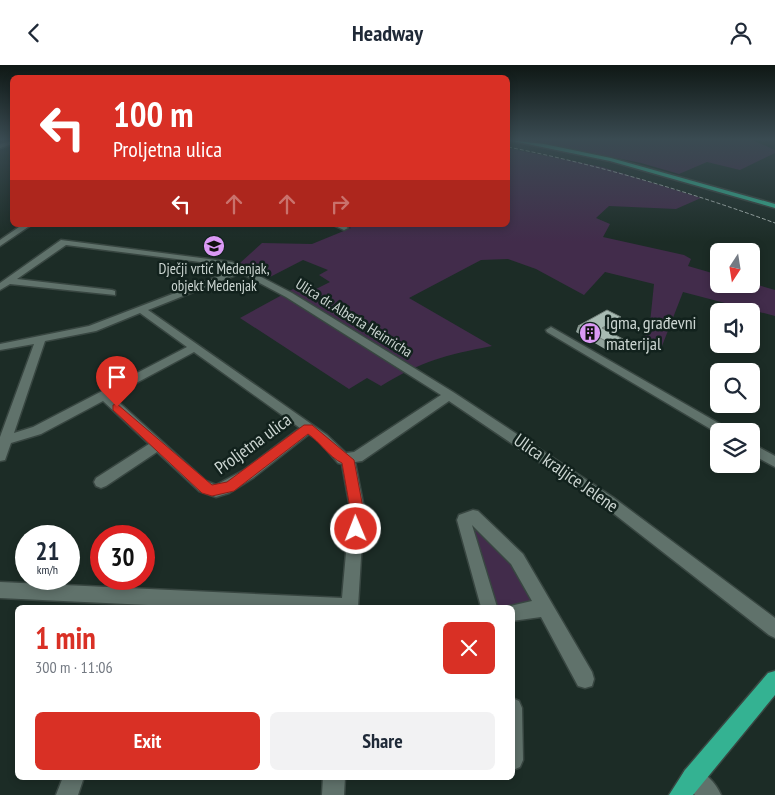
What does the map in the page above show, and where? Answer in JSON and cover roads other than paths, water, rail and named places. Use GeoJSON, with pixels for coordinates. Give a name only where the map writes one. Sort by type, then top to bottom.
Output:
{"type":"FeatureCollection","features":[{"type":"Feature","properties":{"kind":"main road"},"geometry":{"type":"LineString","coordinates":[[665,174],[775,205]]}},
{"type":"Feature","properties":{"kind":"main road"},"geometry":{"type":"LineString","coordinates":[[680,795],[692,777],[775,680]]}},
{"type":"Feature","properties":{"kind":"street"},"geometry":{"type":"LineString","coordinates":[[0,244],[24,227]]}},
{"type":"Feature","properties":{"kind":"street","name":"Ulica dr. Alberta Heinricha"},"geometry":{"type":"LineString","coordinates":[[8,281],[64,242],[190,257],[232,265],[289,295],[449,395]]}},
{"type":"Feature","properties":{"kind":"street"},"geometry":{"type":"LineString","coordinates":[[0,347],[40,341],[92,329],[242,270]]}},
{"type":"Feature","properties":{"kind":"street"},"geometry":{"type":"LineString","coordinates":[[0,287],[8,281],[112,293]]}},
{"type":"Feature","properties":{"kind":"street","name":"Proljetna ulica"},"geometry":{"type":"LineString","coordinates":[[104,395],[207,489],[218,491],[230,487],[308,428],[142,310]]}},
{"type":"Feature","properties":{"kind":"street"},"geometry":{"type":"LineString","coordinates":[[551,330],[710,423]]}},
{"type":"Feature","properties":{"kind":"street"},"geometry":{"type":"LineString","coordinates":[[0,456],[40,341]]}},
{"type":"Feature","properties":{"kind":"street"},"geometry":{"type":"LineString","coordinates":[[6,440],[37,431],[194,347]]}},
{"type":"Feature","properties":{"kind":"street"},"geometry":{"type":"LineString","coordinates":[[308,428],[323,438],[340,457],[348,460],[357,457],[449,395]]}},
{"type":"Feature","properties":{"kind":"street","name":"Ulica kraljice Jelene"},"geometry":{"type":"LineString","coordinates":[[449,395],[609,502],[775,629]]}},
{"type":"Feature","properties":{"kind":"street"},"geometry":{"type":"LineString","coordinates":[[101,482],[157,445]]}},
{"type":"Feature","properties":{"kind":"street"},"geometry":{"type":"LineString","coordinates":[[760,453],[775,462]]}},
{"type":"Feature","properties":{"kind":"street"},"geometry":{"type":"LineString","coordinates":[[348,460],[357,508],[350,605]]}},
{"type":"Feature","properties":{"kind":"street"},"geometry":{"type":"LineString","coordinates":[[488,605],[465,527],[464,520],[473,516],[517,559],[585,679]]}},
{"type":"Feature","properties":{"kind":"street"},"geometry":{"type":"LineString","coordinates":[[2,593],[145,603],[248,605]]}},
{"type":"Feature","properties":{"kind":"street"},"geometry":{"type":"LineString","coordinates":[[515,613],[545,608]]}},
{"type":"Feature","properties":{"kind":"street"},"geometry":{"type":"LineString","coordinates":[[692,777],[710,795]]}},
{"type":"Feature","properties":{"kind":"street"},"geometry":{"type":"LineString","coordinates":[[67,795],[73,780]]}},
{"type":"Feature","properties":{"kind":"street"},"geometry":{"type":"LineString","coordinates":[[333,795],[334,780]]}},
{"type":"Feature","properties":{"kind":"railway"},"geometry":{"type":"LineString","coordinates":[[621,174],[709,200],[775,223]]}},
{"type":"Feature","properties":{"kind":"place","name":"Dječji vrtić Medenjak, objekt Medenjak"},"geometry":{"type":"Point","coordinates":[214,246]}},
{"type":"Feature","properties":{"kind":"place","name":"Igma, građevni materijal"},"geometry":{"type":"Point","coordinates":[590,333]}}]}
